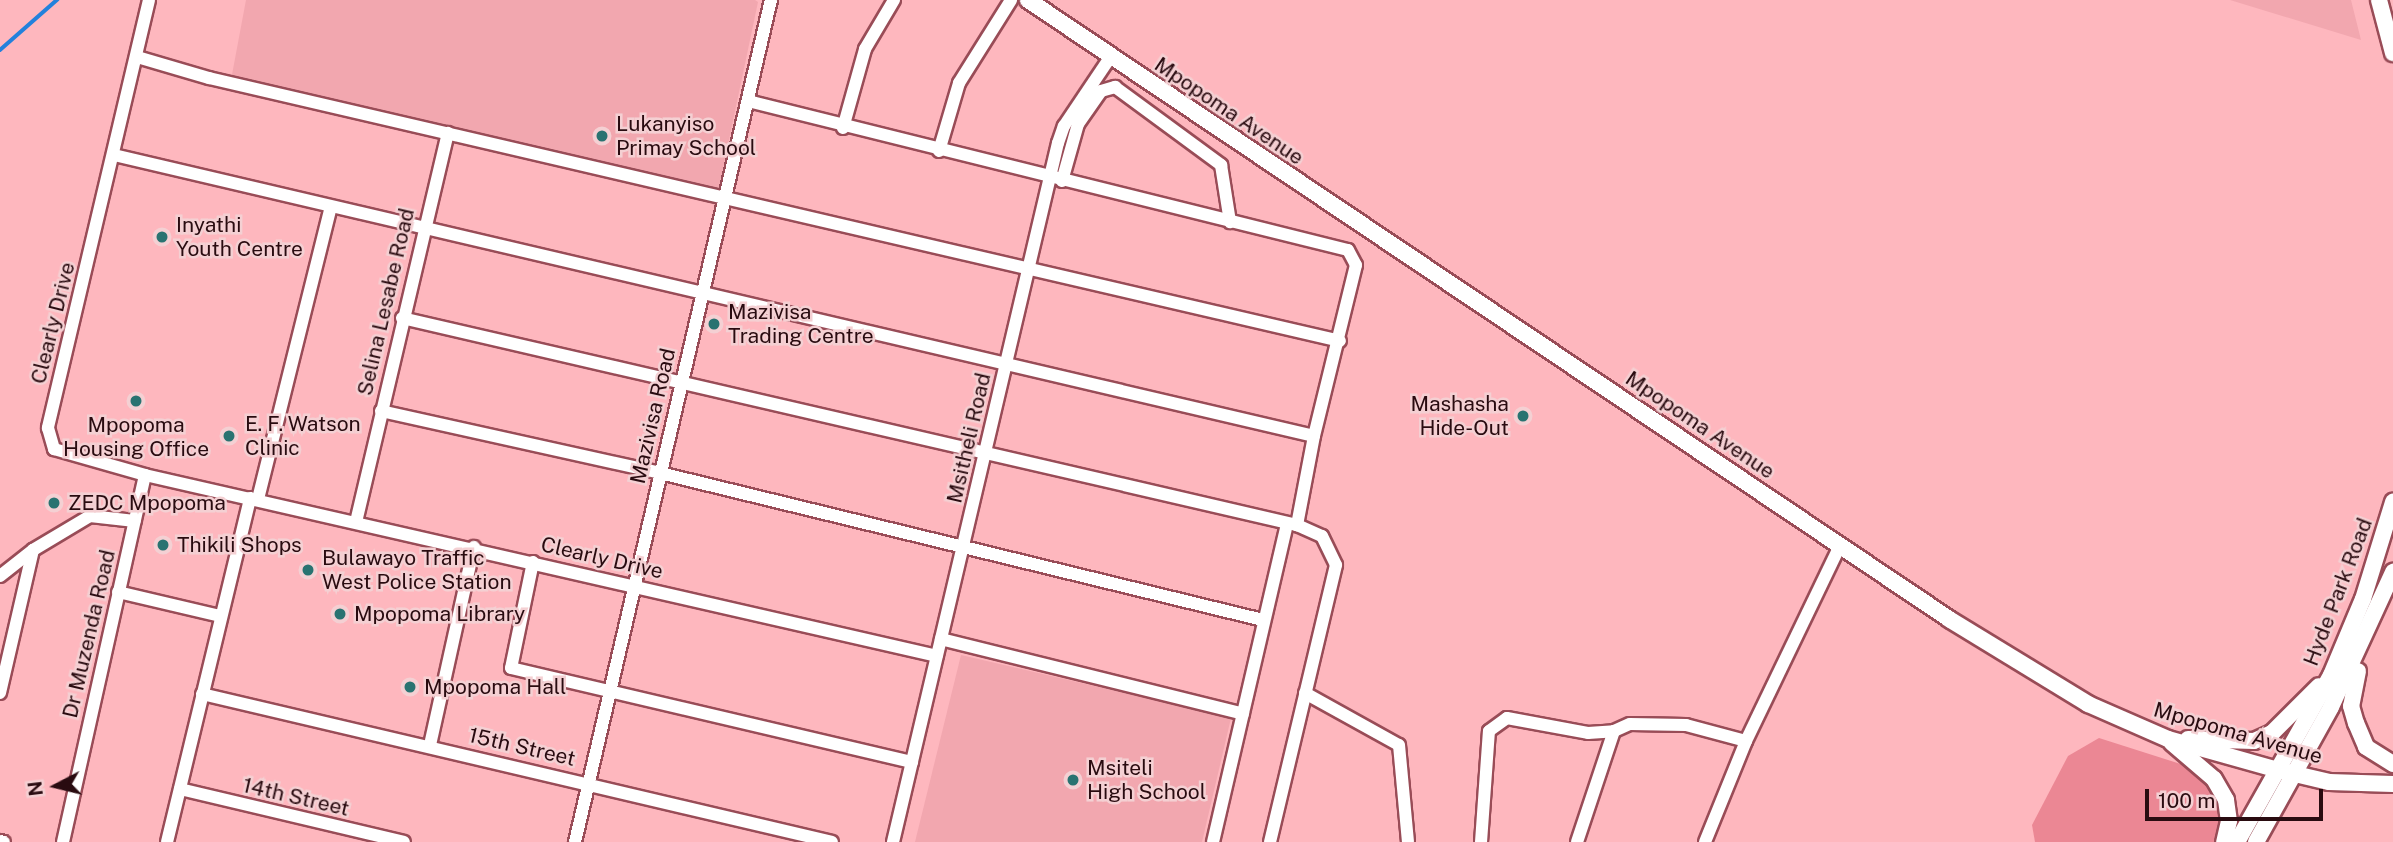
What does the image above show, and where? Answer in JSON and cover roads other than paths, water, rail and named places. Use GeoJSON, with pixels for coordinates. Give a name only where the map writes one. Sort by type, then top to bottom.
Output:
{"type":"FeatureCollection","features":[{"type":"Feature","properties":{"kind":"street","name":"Clearly Drive"},"geometry":{"type":"LineString","coordinates":[[149,0],[48,439],[62,453],[145,475],[474,547],[937,656]]}},
{"type":"Feature","properties":{"kind":"street","name":"Mazivisa Road"},"geometry":{"type":"LineString","coordinates":[[575,842],[771,0]]}},
{"type":"Feature","properties":{"kind":"street"},"geometry":{"type":"LineString","coordinates":[[843,128],[865,49],[894,0]]}},
{"type":"Feature","properties":{"kind":"street"},"geometry":{"type":"LineString","coordinates":[[939,151],[959,83],[1011,0]]}},
{"type":"Feature","properties":{"kind":"street","name":"Mpopoma Avenue"},"geometry":{"type":"LineString","coordinates":[[1028,0],[1948,620],[2088,704],[2168,739],[2278,770],[2329,782],[2393,784]]}},
{"type":"Feature","properties":{"kind":"street"},"geometry":{"type":"LineString","coordinates":[[2379,0],[2393,53]]}},
{"type":"Feature","properties":{"kind":"street","name":"Msitheli Road"},"geometry":{"type":"LineString","coordinates":[[893,842],[1007,361],[1056,179],[1064,126],[1111,56]]}},
{"type":"Feature","properties":{"kind":"street"},"geometry":{"type":"LineString","coordinates":[[137,57],[448,134],[1340,341]]}},
{"type":"Feature","properties":{"kind":"street"},"geometry":{"type":"LineString","coordinates":[[1056,179],[1077,124],[1101,91],[1115,87],[1221,164],[1230,222]]}},
{"type":"Feature","properties":{"kind":"street"},"geometry":{"type":"LineString","coordinates":[[748,102],[843,128],[1348,250],[1356,265],[1340,341],[1292,524],[1263,621],[1213,842]]}},
{"type":"Feature","properties":{"kind":"street","name":"Selina Lesabe Road"},"geometry":{"type":"LineString","coordinates":[[356,522],[423,225],[448,134]]}},
{"type":"Feature","properties":{"kind":"street"},"geometry":{"type":"LineString","coordinates":[[114,155],[1007,361],[1314,436]]}},
{"type":"Feature","properties":{"kind":"street"},"geometry":{"type":"LineString","coordinates":[[167,842],[220,617],[331,207]]}},
{"type":"Feature","properties":{"kind":"street"},"geometry":{"type":"LineString","coordinates":[[402,318],[681,380],[984,455],[1292,524],[1322,536],[1336,565],[1270,842]]}},
{"type":"Feature","properties":{"kind":"street"},"geometry":{"type":"LineString","coordinates":[[381,411],[660,473],[963,545],[1263,621]]}},
{"type":"Feature","properties":{"kind":"street","name":"Dr Muzenda Road"},"geometry":{"type":"LineString","coordinates":[[63,842],[145,475]]}},
{"type":"Feature","properties":{"kind":"street","name":"Hyde Park Road"},"geometry":{"type":"LineString","coordinates":[[2237,842],[2331,675],[2363,599],[2393,502]]}},
{"type":"Feature","properties":{"kind":"street"},"geometry":{"type":"LineString","coordinates":[[0,576],[33,550],[90,516],[135,521]]}},
{"type":"Feature","properties":{"kind":"street"},"geometry":{"type":"LineString","coordinates":[[1705,842],[1746,741],[1840,546]]}},
{"type":"Feature","properties":{"kind":"street"},"geometry":{"type":"LineString","coordinates":[[430,745],[474,547]]}},
{"type":"Feature","properties":{"kind":"street"},"geometry":{"type":"LineString","coordinates":[[0,693],[33,550]]}},
{"type":"Feature","properties":{"kind":"street"},"geometry":{"type":"LineString","coordinates":[[533,562],[511,668],[912,762]]}},
{"type":"Feature","properties":{"kind":"street","name":"Hyde Park Road"},"geometry":{"type":"LineString","coordinates":[[2256,842],[2373,625],[2393,572]]}},
{"type":"Feature","properties":{"kind":"street"},"geometry":{"type":"LineString","coordinates":[[118,592],[220,617]]}},
{"type":"Feature","properties":{"kind":"street"},"geometry":{"type":"LineString","coordinates":[[2373,625],[2351,706],[2366,747],[2393,764]]}},
{"type":"Feature","properties":{"kind":"street"},"geometry":{"type":"LineString","coordinates":[[941,639],[1242,714]]}},
{"type":"Feature","properties":{"kind":"street"},"geometry":{"type":"LineString","coordinates":[[2168,739],[2254,741],[2272,733],[2331,675]]}},
{"type":"Feature","properties":{"kind":"street"},"geometry":{"type":"LineString","coordinates":[[1305,693],[1399,745],[1408,842]]}},
{"type":"Feature","properties":{"kind":"street","name":"15th Street"},"geometry":{"type":"LineString","coordinates":[[202,694],[588,782],[832,842]]}},
{"type":"Feature","properties":{"kind":"street"},"geometry":{"type":"LineString","coordinates":[[1481,842],[1489,731],[1499,721],[1518,717],[1588,733],[1614,731],[1630,724],[1661,723],[1746,741]]}},
{"type":"Feature","properties":{"kind":"street"},"geometry":{"type":"LineString","coordinates":[[1577,842],[1614,731]]}},
{"type":"Feature","properties":{"kind":"street"},"geometry":{"type":"LineString","coordinates":[[2168,739],[2214,779],[2226,800],[2229,821],[2224,842]]}},
{"type":"Feature","properties":{"kind":"street","name":"14th Street"},"geometry":{"type":"LineString","coordinates":[[180,789],[404,842]]}},
{"type":"Feature","properties":{"kind":"waterway"},"geometry":{"type":"LineString","coordinates":[[0,50],[57,0]]}},
{"type":"Feature","properties":{"kind":"place","name":"Lukanyiso Primay School"},"geometry":{"type":"Point","coordinates":[602,136]}},
{"type":"Feature","properties":{"kind":"place","name":"Inyathi Youth Centre"},"geometry":{"type":"Point","coordinates":[162,237]}},
{"type":"Feature","properties":{"kind":"place","name":"Mazivisa Trading Centre"},"geometry":{"type":"Point","coordinates":[714,324]}},
{"type":"Feature","properties":{"kind":"place","name":"Mpopoma Housing Office"},"geometry":{"type":"Point","coordinates":[136,401]}},
{"type":"Feature","properties":{"kind":"place","name":"Mashasha Hide-Out"},"geometry":{"type":"Point","coordinates":[1523,416]}},
{"type":"Feature","properties":{"kind":"place","name":"E. F. Watson Clinic"},"geometry":{"type":"Point","coordinates":[229,436]}},
{"type":"Feature","properties":{"kind":"place","name":"ZEDC Mpopoma"},"geometry":{"type":"Point","coordinates":[54,503]}},
{"type":"Feature","properties":{"kind":"place","name":"Thikili Shops"},"geometry":{"type":"Point","coordinates":[163,545]}},
{"type":"Feature","properties":{"kind":"place","name":"Bulawayo Traffic West Police Station"},"geometry":{"type":"Point","coordinates":[308,570]}},
{"type":"Feature","properties":{"kind":"place","name":"Mpopoma Library"},"geometry":{"type":"Point","coordinates":[340,614]}},
{"type":"Feature","properties":{"kind":"place","name":"Mpopoma Hall"},"geometry":{"type":"Point","coordinates":[410,687]}},
{"type":"Feature","properties":{"kind":"place","name":"Msiteli High School"},"geometry":{"type":"Point","coordinates":[1073,780]}}]}
